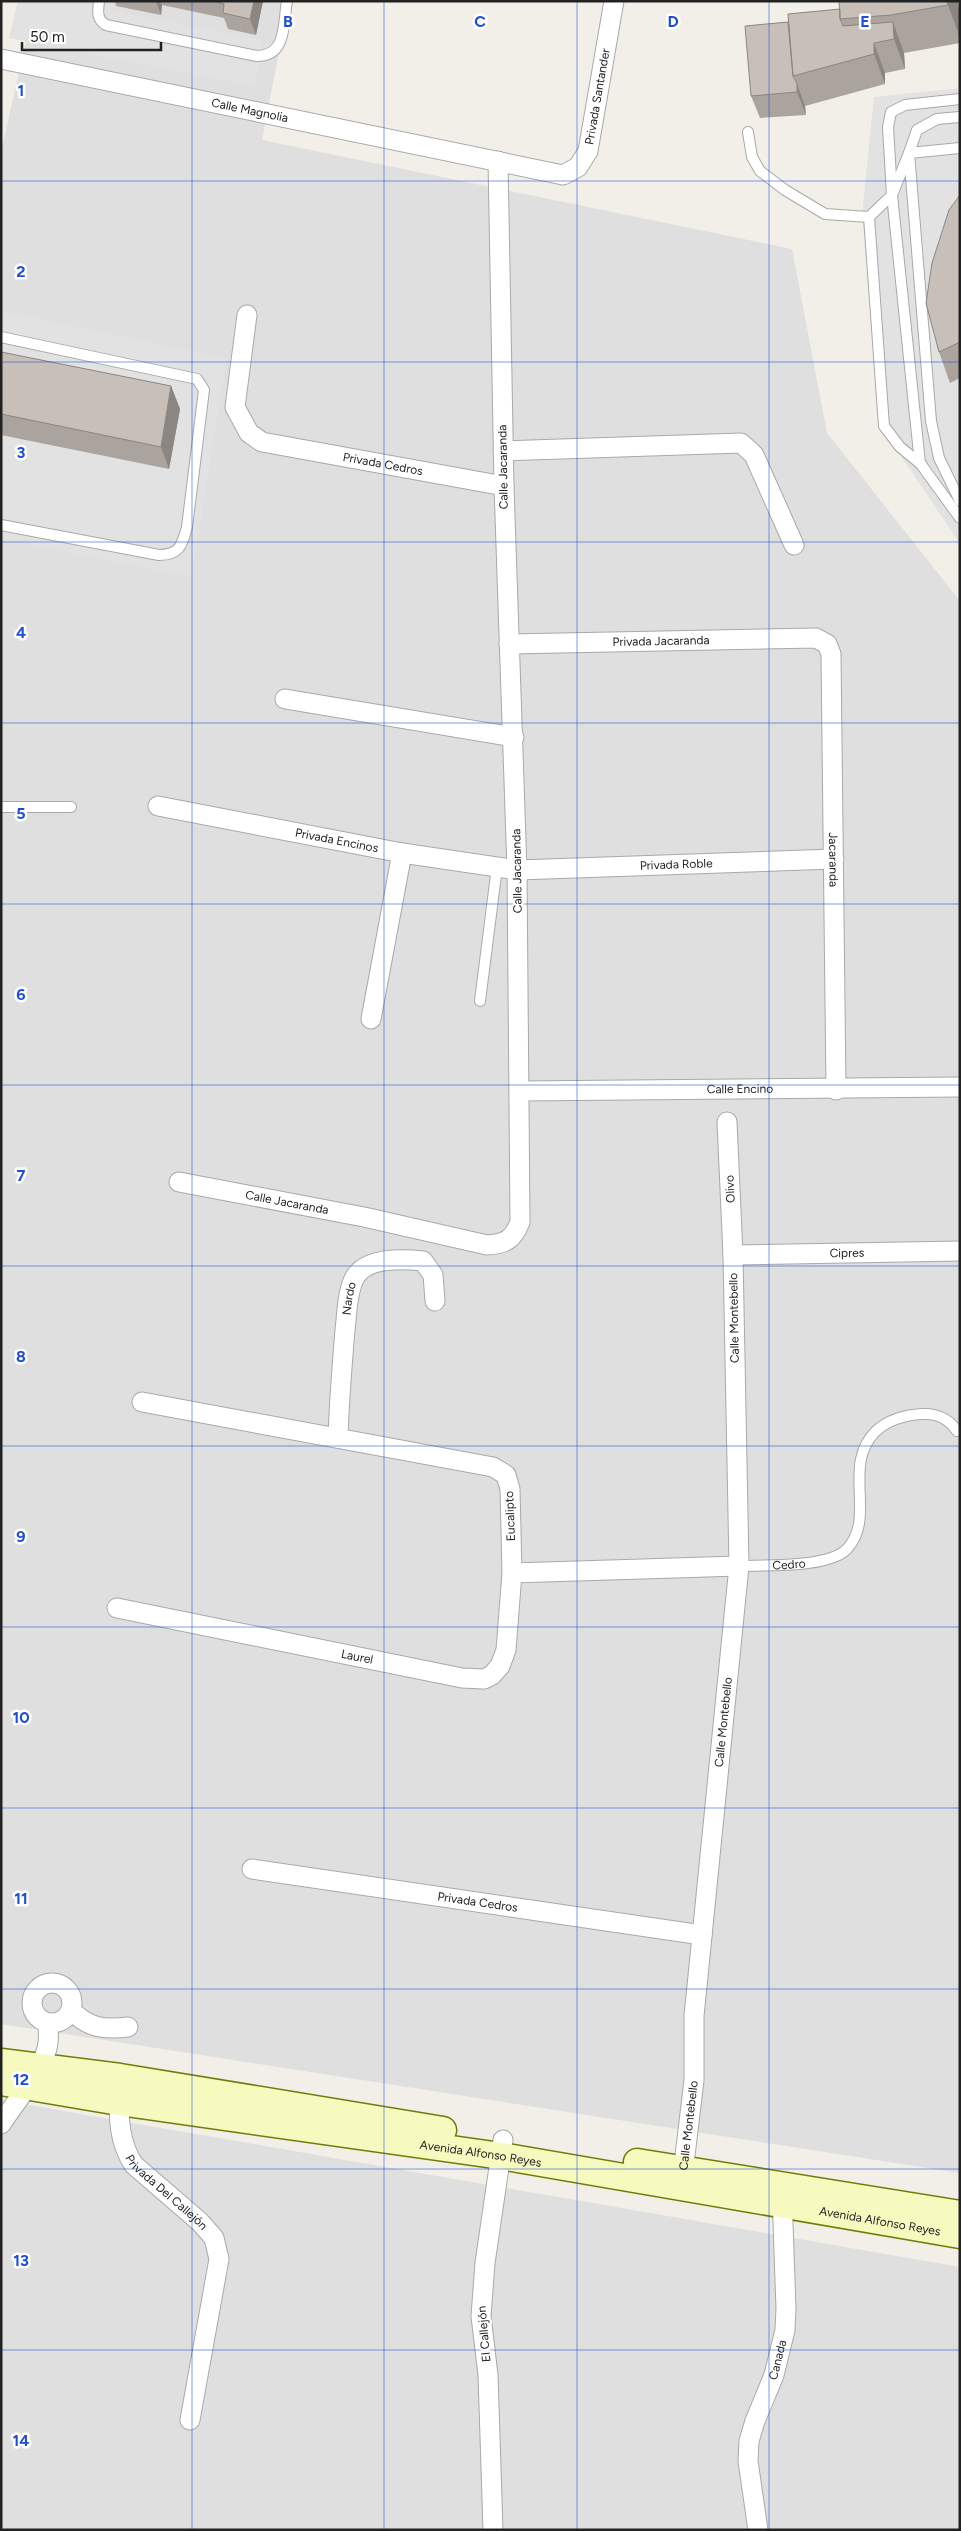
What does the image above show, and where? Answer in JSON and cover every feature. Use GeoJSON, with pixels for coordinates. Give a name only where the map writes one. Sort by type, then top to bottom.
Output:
{"type":"FeatureCollection","features":[{"type":"Feature","properties":{"kind":"main road","name":"Avenida Alfonso Reyes"},"geometry":{"type":"LineString","coordinates":[[1,2062],[33,2076],[502,2148],[782,2195],[960,2235]]}},
{"type":"Feature","properties":{"kind":"main road","name":"Avenida Alfonso Reyes"},"geometry":{"type":"LineString","coordinates":[[1,2082],[33,2076]]}},
{"type":"Feature","properties":{"kind":"main road","name":"Avenida Alfonso Reyes"},"geometry":{"type":"LineString","coordinates":[[782,2195],[960,2214]]}},
{"type":"Feature","properties":{"kind":"street","name":"Privada Santander"},"geometry":{"type":"LineString","coordinates":[[498,162],[563,175],[578,167],[584,160],[588,151],[614,1]]}},
{"type":"Feature","properties":{"kind":"street","name":"Calle Magnolia"},"geometry":{"type":"LineString","coordinates":[[1,58],[498,162]]}},
{"type":"Feature","properties":{"kind":"street","name":"Calle Jacaranda"},"geometry":{"type":"LineString","coordinates":[[179,1182],[364,1217],[486,1245],[500,1245],[509,1241],[516,1232],[520,1222],[521,1091],[517,870],[503,451],[498,162]]}},
{"type":"Feature","properties":{"kind":"street","name":"Privada Cedros"},"geometry":{"type":"LineString","coordinates":[[247,315],[235,407],[249,433],[262,442],[504,486]]}},
{"type":"Feature","properties":{"kind":"street"},"geometry":{"type":"LineString","coordinates":[[503,451],[741,443],[754,455],[794,545]]}},
{"type":"Feature","properties":{"kind":"street","name":"Privada Jacaranda"},"geometry":{"type":"LineString","coordinates":[[509,644],[816,638]]}},
{"type":"Feature","properties":{"kind":"street","name":"Jacaranda"},"geometry":{"type":"LineString","coordinates":[[816,638],[827,644],[831,654],[836,1090]]}},
{"type":"Feature","properties":{"kind":"street"},"geometry":{"type":"LineString","coordinates":[[285,698],[514,737]]}},
{"type":"Feature","properties":{"kind":"street","name":"Privada Encinos"},"geometry":{"type":"LineString","coordinates":[[158,806],[402,853],[517,870]]}},
{"type":"Feature","properties":{"kind":"street"},"geometry":{"type":"LineString","coordinates":[[370,1019],[402,853]]}},
{"type":"Feature","properties":{"kind":"street","name":"Privada Roble"},"geometry":{"type":"LineString","coordinates":[[517,870],[834,858]]}},
{"type":"Feature","properties":{"kind":"street","name":"Calle Encino"},"geometry":{"type":"LineString","coordinates":[[521,1091],[836,1090],[960,1087]]}},
{"type":"Feature","properties":{"kind":"street","name":"Olivo"},"geometry":{"type":"LineString","coordinates":[[727,1122],[733,1256]]}},
{"type":"Feature","properties":{"kind":"street","name":"Cipres"},"geometry":{"type":"LineString","coordinates":[[733,1256],[960,1251]]}},
{"type":"Feature","properties":{"kind":"street","name":"Calle Montebello"},"geometry":{"type":"LineString","coordinates":[[682,2178],[694,2080],[694,2016],[739,1566],[733,1256]]}},
{"type":"Feature","properties":{"kind":"street","name":"Nardo"},"geometry":{"type":"LineString","coordinates":[[338,1438],[340,1388],[348,1306],[355,1276],[372,1264],[399,1259],[424,1261],[433,1275],[435,1301]]}},
{"type":"Feature","properties":{"kind":"street"},"geometry":{"type":"LineString","coordinates":[[142,1402],[338,1438]]}},
{"type":"Feature","properties":{"kind":"street","name":"Eucalipto"},"geometry":{"type":"LineString","coordinates":[[338,1438],[493,1467],[506,1476],[510,1489],[512,1573]]}},
{"type":"Feature","properties":{"kind":"street","name":"Cedro"},"geometry":{"type":"LineString","coordinates":[[512,1573],[739,1566]]}},
{"type":"Feature","properties":{"kind":"street","name":"Laurel"},"geometry":{"type":"LineString","coordinates":[[117,1608],[420,1671],[462,1678],[484,1679],[492,1675],[500,1666],[506,1650],[512,1573]]}},
{"type":"Feature","properties":{"kind":"street","name":"Privada Cedros"},"geometry":{"type":"LineString","coordinates":[[252,1869],[702,1935]]}},
{"type":"Feature","properties":{"kind":"street"},"geometry":{"type":"LineString","coordinates":[[47,1984],[58,1984],[67,1990],[72,2000],[71,2010],[62,2021],[48,2023],[38,2018],[32,2009],[33,1998],[38,1989],[47,1984]]}},
{"type":"Feature","properties":{"kind":"street"},"geometry":{"type":"LineString","coordinates":[[71,2010],[88,2025],[100,2028],[128,2027]]}},
{"type":"Feature","properties":{"kind":"street"},"geometry":{"type":"LineString","coordinates":[[1,2124],[33,2076],[48,2044],[48,2023]]}},
{"type":"Feature","properties":{"kind":"street","name":"Privada Del Callejón"},"geometry":{"type":"LineString","coordinates":[[120,2090],[122,2141],[129,2157],[134,2164],[209,2231],[217,2248],[217,2276],[190,2420]]}},
{"type":"Feature","properties":{"kind":"street","name":"El Callejón"},"geometry":{"type":"LineString","coordinates":[[493,2530],[488,2375],[481,2316],[485,2263],[502,2148]]}},
{"type":"Feature","properties":{"kind":"street","name":"Canada"},"geometry":{"type":"LineString","coordinates":[[758,2530],[748,2461],[749,2441],[774,2375],[785,2330],[782,2195]]}},
{"type":"Feature","properties":{"kind":"lane"},"geometry":{"type":"LineString","coordinates":[[99,1],[99,19],[106,25],[257,56],[271,55],[278,49],[288,1]]}},
{"type":"Feature","properties":{"kind":"lane"},"geometry":{"type":"LineString","coordinates":[[960,99],[905,105],[891,112],[888,127],[892,195],[920,463],[960,518]]}},
{"type":"Feature","properties":{"kind":"lane"},"geometry":{"type":"LineString","coordinates":[[748,132],[752,157],[760,171],[785,190],[825,214],[869,217],[892,195],[917,130],[937,119],[960,117]]}},
{"type":"Feature","properties":{"kind":"lane"},"geometry":{"type":"LineString","coordinates":[[909,153],[960,148]]}},
{"type":"Feature","properties":{"kind":"lane"},"geometry":{"type":"LineString","coordinates":[[909,153],[931,421],[939,458],[959,498]]}},
{"type":"Feature","properties":{"kind":"lane"},"geometry":{"type":"LineString","coordinates":[[869,217],[884,426],[900,447],[959,498]]}},
{"type":"Feature","properties":{"kind":"lane"},"geometry":{"type":"LineString","coordinates":[[1,337],[197,379],[204,390],[187,527],[182,547],[177,552],[159,555],[1,525]]}},
{"type":"Feature","properties":{"kind":"lane"},"geometry":{"type":"LineString","coordinates":[[1,807],[71,807]]}},
{"type":"Feature","properties":{"kind":"lane"},"geometry":{"type":"LineString","coordinates":[[480,1001],[497,867]]}},
{"type":"Feature","properties":{"kind":"lane","name":"Cedro"},"geometry":{"type":"LineString","coordinates":[[739,1566],[819,1560],[836,1556],[846,1550],[859,1525],[858,1474],[861,1455],[870,1437],[880,1427],[910,1414],[925,1413],[941,1416],[952,1423],[957,1431]]}},
{"type":"Feature","properties":{"kind":"shaded area"},"geometry":{"type":"Polygon","coordinates":[[[18,1],[113,1],[112,11],[263,40],[255,86],[9,38],[18,1]]]}},
{"type":"Feature","properties":{"kind":"shaded area"},"geometry":{"type":"Polygon","coordinates":[[[35,1],[289,1],[262,140],[792,249],[827,433],[960,601],[960,2173],[1,2024],[1,152],[35,1]]]}},
{"type":"Feature","properties":{"kind":"shaded area"},"geometry":{"type":"Polygon","coordinates":[[[960,88],[960,544],[881,426],[862,214],[874,97],[960,88]]]}},
{"type":"Feature","properties":{"kind":"shaded area"},"geometry":{"type":"Polygon","coordinates":[[[1,311],[227,359],[191,577],[1,538],[1,311]]]}},
{"type":"Feature","properties":{"kind":"shaded area"},"geometry":{"type":"Polygon","coordinates":[[[1,2100],[960,2267],[960,2530],[1,2530],[1,2100]]]}},
{"type":"Feature","properties":{"kind":"building"},"geometry":{"type":"Polygon","coordinates":[[[213,1],[254,1],[250,19],[223,13],[224,4],[213,1]]]}},
{"type":"Feature","properties":{"kind":"building"},"geometry":{"type":"Polygon","coordinates":[[[839,1],[947,1],[948,5],[891,15],[840,19],[839,1]]]}},
{"type":"Feature","properties":{"kind":"building"},"geometry":{"type":"Polygon","coordinates":[[[840,9],[840,19],[843,26],[893,22],[894,39],[874,43],[874,54],[793,76],[788,14],[840,9]]]}},
{"type":"Feature","properties":{"kind":"building"},"geometry":{"type":"Polygon","coordinates":[[[788,22],[793,76],[797,84],[797,92],[751,96],[745,26],[788,22]]]}},
{"type":"Feature","properties":{"kind":"building"},"geometry":{"type":"Polygon","coordinates":[[[960,195],[960,342],[939,352],[926,303],[932,263],[949,210],[960,195]]]}},
{"type":"Feature","properties":{"kind":"building"},"geometry":{"type":"Polygon","coordinates":[[[1,352],[171,386],[161,447],[1,414],[1,352]]]}}]}
